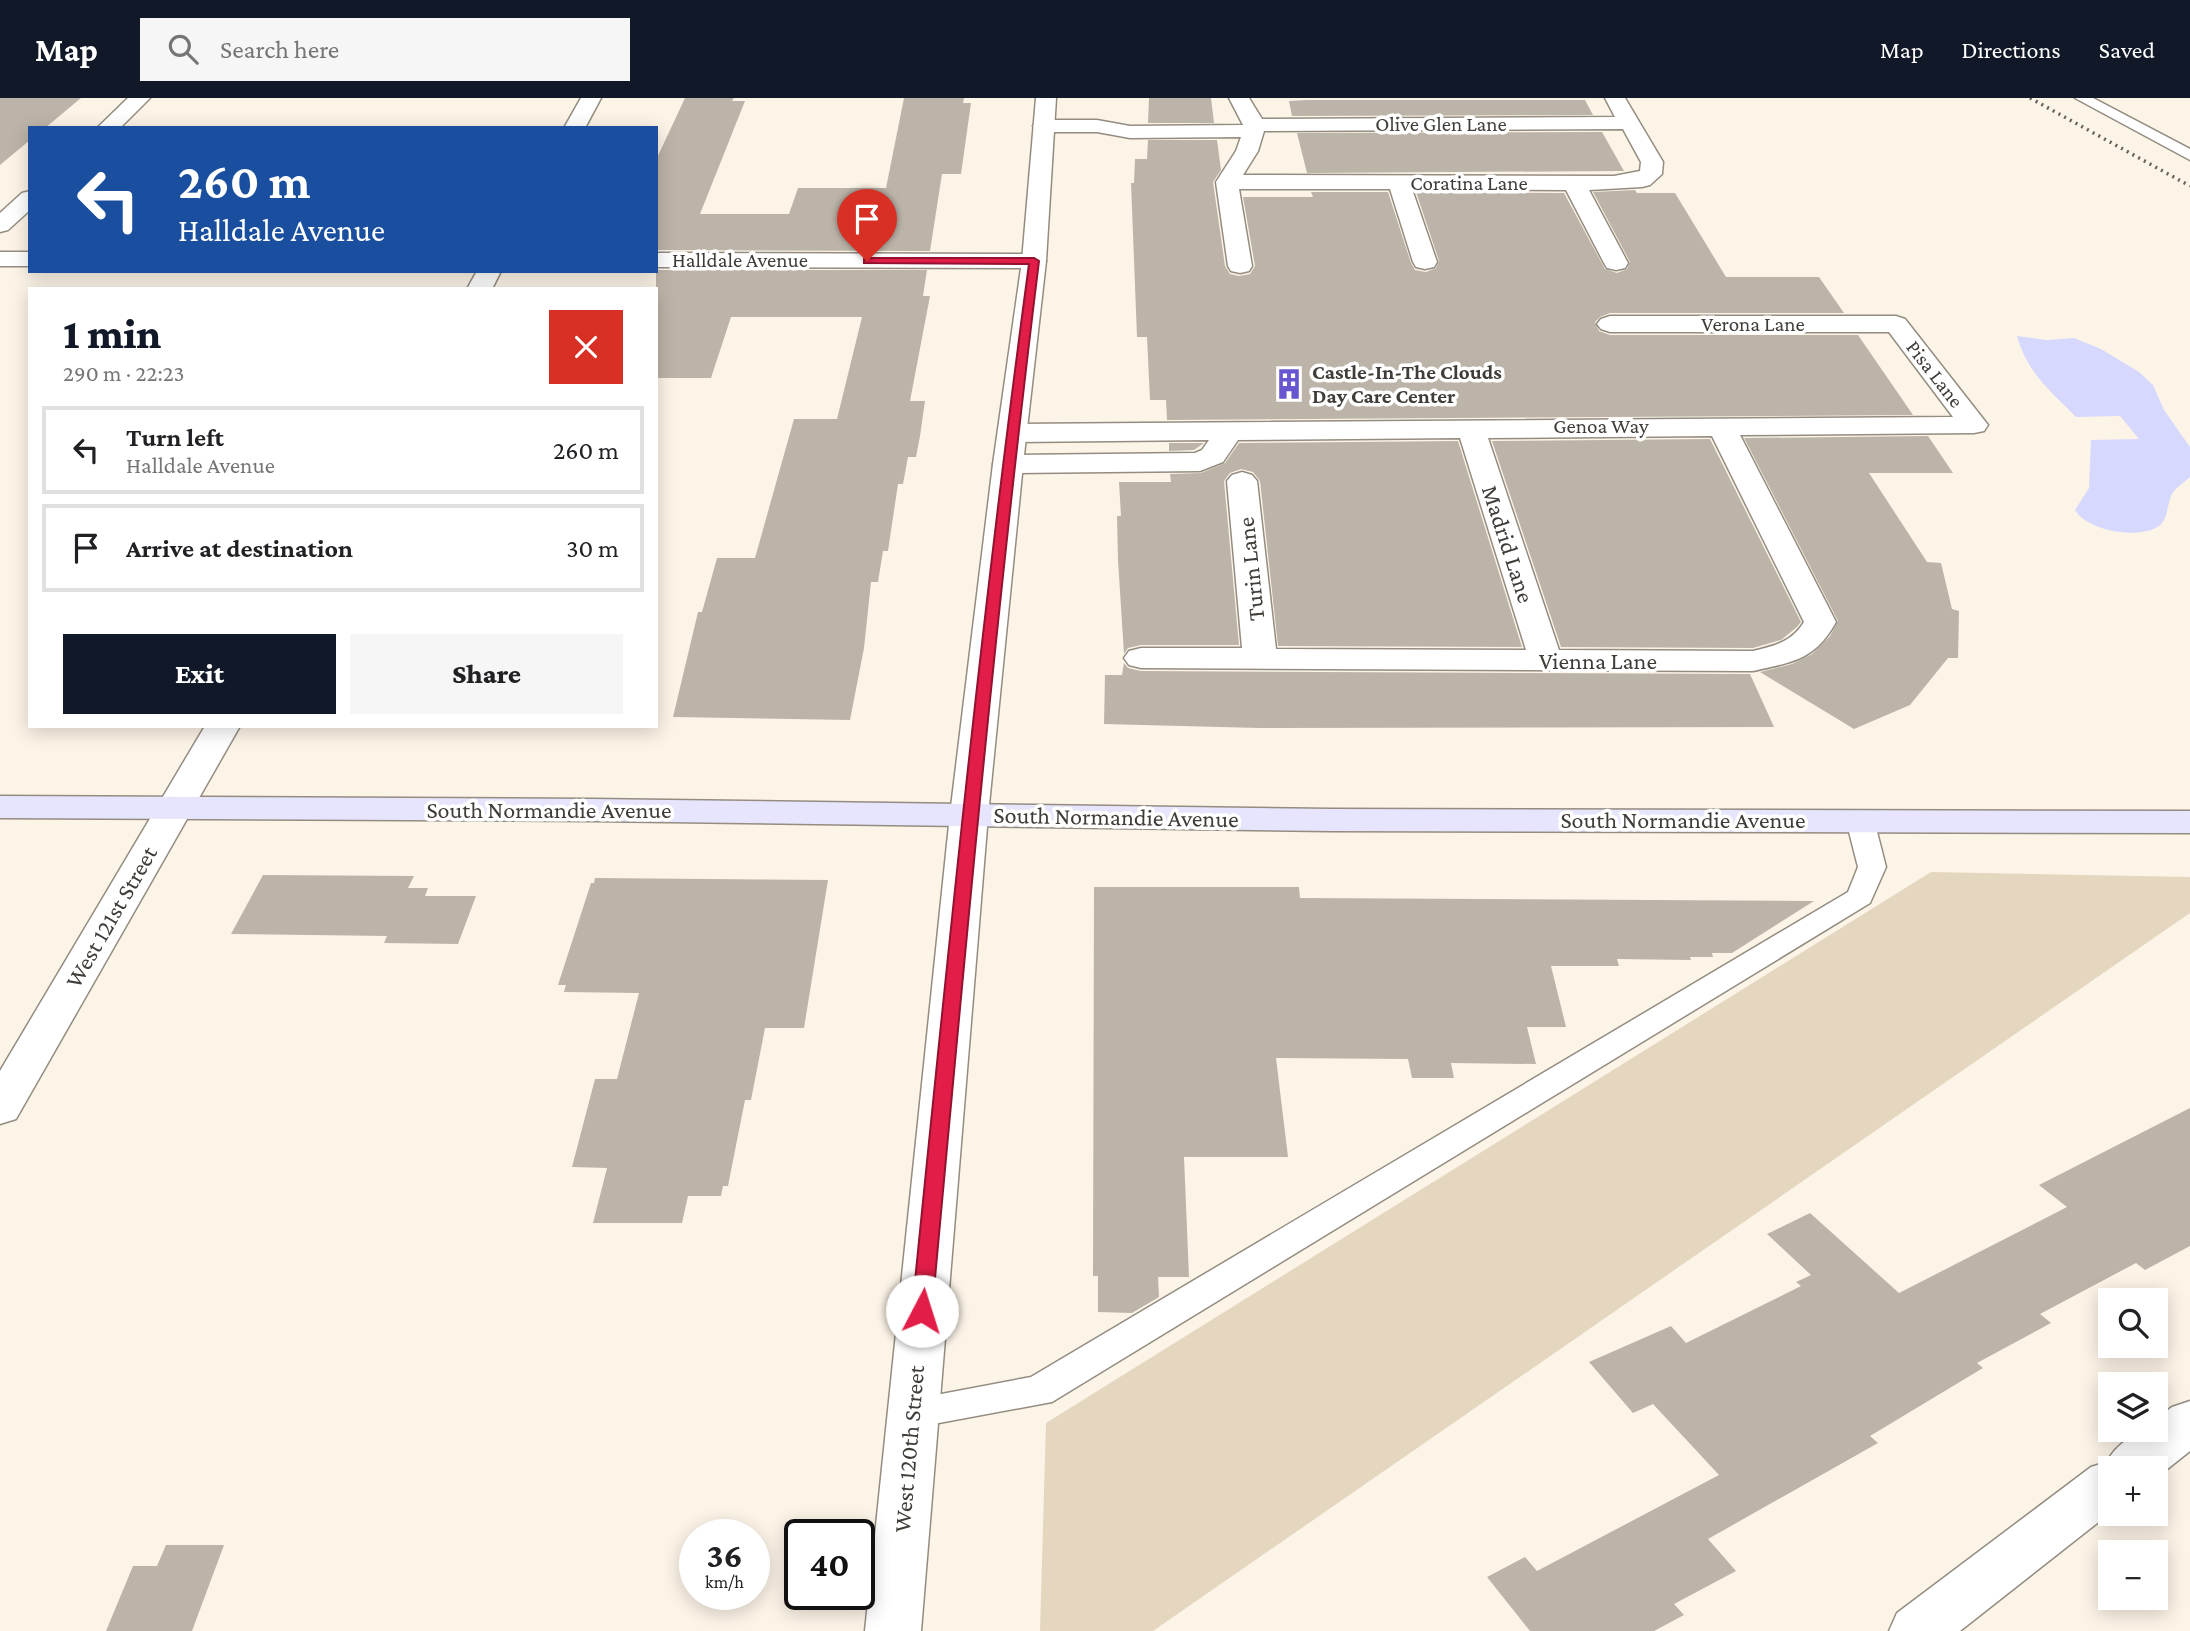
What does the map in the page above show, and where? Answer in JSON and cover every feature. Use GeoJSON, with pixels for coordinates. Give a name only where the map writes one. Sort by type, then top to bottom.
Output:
{"type":"FeatureCollection","features":[{"type":"Feature","properties":{"kind":"main road","name":"South Normandie Avenue"},"geometry":{"type":"LineString","coordinates":[[0,807],[1331,820],[2190,822]]}},
{"type":"Feature","properties":{"kind":"street"},"geometry":{"type":"LineString","coordinates":[[109,126],[140,98]]}},
{"type":"Feature","properties":{"kind":"street"},"geometry":{"type":"LineString","coordinates":[[575,126],[591,98]]}},
{"type":"Feature","properties":{"kind":"street","name":"West 120th Street"},"geometry":{"type":"LineString","coordinates":[[893,1631],[969,815],[1034,261],[1046,98]]}},
{"type":"Feature","properties":{"kind":"street"},"geometry":{"type":"LineString","coordinates":[[1239,98],[1253,124],[1244,155],[1227,182],[1240,266]]}},
{"type":"Feature","properties":{"kind":"street"},"geometry":{"type":"LineString","coordinates":[[1615,98],[1630,123]]}},
{"type":"Feature","properties":{"kind":"street","name":"Olive Glen Lane"},"geometry":{"type":"LineString","coordinates":[[1044,126],[1097,127],[1129,132],[1253,124],[1630,123]]}},
{"type":"Feature","properties":{"kind":"street","name":"Coratina Lane"},"geometry":{"type":"LineString","coordinates":[[1227,182],[1574,183],[1642,180],[1651,174],[1653,162],[1630,123]]}},
{"type":"Feature","properties":{"kind":"street"},"geometry":{"type":"LineString","coordinates":[[1399,183],[1425,262]]}},
{"type":"Feature","properties":{"kind":"street"},"geometry":{"type":"LineString","coordinates":[[1574,183],[1616,263]]}},
{"type":"Feature","properties":{"kind":"street"},"geometry":{"type":"LineString","coordinates":[[0,225],[28,200]]}},
{"type":"Feature","properties":{"kind":"street"},"geometry":{"type":"LineString","coordinates":[[0,258],[28,259]]}},
{"type":"Feature","properties":{"kind":"street","name":"Halldale Avenue"},"geometry":{"type":"LineString","coordinates":[[658,260],[1034,261]]}},
{"type":"Feature","properties":{"kind":"street","name":"Verona Lane"},"geometry":{"type":"LineString","coordinates":[[1610,324],[1896,324]]}},
{"type":"Feature","properties":{"kind":"street","name":"Pisa Lane"},"geometry":{"type":"LineString","coordinates":[[1896,324],[1974,425]]}},
{"type":"Feature","properties":{"kind":"street","name":"Genoa Way"},"geometry":{"type":"LineString","coordinates":[[1010,448],[1200,462],[1213,456],[1229,431],[1974,425]]}},
{"type":"Feature","properties":{"kind":"street","name":"Vienna Lane"},"geometry":{"type":"LineString","coordinates":[[1141,658],[1753,661],[1786,654],[1811,640],[1820,622],[1721,426]]}},
{"type":"Feature","properties":{"kind":"street","name":"Madrid Lane"},"geometry":{"type":"LineString","coordinates":[[1471,428],[1546,661]]}},
{"type":"Feature","properties":{"kind":"street","name":"Turin Lane"},"geometry":{"type":"LineString","coordinates":[[1242,481],[1260,657]]}},
{"type":"Feature","properties":{"kind":"street","name":"West 121st Street"},"geometry":{"type":"LineString","coordinates":[[0,1108],[222,728]]}},
{"type":"Feature","properties":{"kind":"street"},"geometry":{"type":"LineString","coordinates":[[2146,1456],[2190,1422]]}},
{"type":"Feature","properties":{"kind":"street"},"geometry":{"type":"LineString","coordinates":[[1917,1631],[2098,1492]]}},
{"type":"Feature","properties":{"kind":"lane"},"geometry":{"type":"LineString","coordinates":[[2082,98],[2190,155]]}},
{"type":"Feature","properties":{"kind":"lane"},"geometry":{"type":"LineString","coordinates":[[912,1413],[1039,1391],[1860,897],[1871,867],[1860,820]]}},
{"type":"Feature","properties":{"kind":"shaded area"},"geometry":{"type":"Polygon","coordinates":[[[1931,872],[2190,877],[2190,913],[1153,1631],[1040,1631],[1046,1423],[1931,872]]]}},
{"type":"Feature","properties":{"kind":"water"},"geometry":{"type":"Polygon","coordinates":[[[2017,336],[2047,340],[2074,338],[2101,349],[2139,372],[2153,385],[2164,410],[2190,447],[2190,477],[2174,491],[2165,518],[2159,526],[2139,532],[2114,531],[2090,523],[2075,510],[2089,488],[2091,440],[2139,439],[2120,416],[2076,417],[2033,371],[2017,336]]]}},
{"type":"Feature","properties":{"kind":"building"},"geometry":{"type":"Polygon","coordinates":[[[0,98],[81,98],[47,126],[28,126],[28,142],[0,165],[0,98]]]}},
{"type":"Feature","properties":{"kind":"building"},"geometry":{"type":"Polygon","coordinates":[[[685,98],[734,98],[732,101],[745,101],[700,214],[789,214],[798,188],[886,188],[904,98],[964,98],[963,103],[971,103],[961,174],[942,174],[930,251],[658,250],[658,156],[685,98]]]}},
{"type":"Feature","properties":{"kind":"building"},"geometry":{"type":"Polygon","coordinates":[[[1149,98],[1211,98],[1214,123],[1148,123],[1149,98]]]}},
{"type":"Feature","properties":{"kind":"building"},"geometry":{"type":"Polygon","coordinates":[[[1585,100],[1593,115],[1292,116],[1289,101],[1585,100]]]}},
{"type":"Feature","properties":{"kind":"building"},"geometry":{"type":"Polygon","coordinates":[[[1602,132],[1624,171],[1307,173],[1297,133],[1602,132]]]}},
{"type":"Feature","properties":{"kind":"building"},"geometry":{"type":"Polygon","coordinates":[[[1148,140],[1217,140],[1221,170],[1213,182],[1225,266],[1230,274],[1239,276],[1250,274],[1255,266],[1243,197],[1313,197],[1311,192],[1388,192],[1411,263],[1415,270],[1426,272],[1436,268],[1439,261],[1416,192],[1564,193],[1605,269],[1617,273],[1627,269],[1630,262],[1593,192],[1635,190],[1637,193],[1675,193],[1726,277],[1819,277],[1844,313],[1610,313],[1595,322],[1599,331],[1610,335],[1858,335],[1913,415],[1167,420],[1166,400],[1150,400],[1147,337],[1137,337],[1131,183],[1134,183],[1135,159],[1147,159],[1148,140]]]}},
{"type":"Feature","properties":{"kind":"building"},"geometry":{"type":"Polygon","coordinates":[[[658,270],[927,270],[923,296],[930,296],[910,401],[925,401],[920,436],[916,457],[908,457],[903,484],[898,484],[888,551],[883,551],[878,582],[871,582],[864,648],[850,720],[673,717],[698,612],[702,612],[717,558],[755,558],[794,419],[837,419],[862,317],[731,317],[711,378],[658,378],[658,270]]]}},
{"type":"Feature","properties":{"kind":"building"},"geometry":{"type":"Polygon","coordinates":[[[1928,436],[1953,473],[1869,473],[1927,562],[1941,563],[1952,609],[1959,611],[1958,658],[1948,658],[1910,705],[1854,729],[1760,672],[1792,664],[1812,654],[1830,636],[1838,621],[1744,438],[1928,436]]]}},
{"type":"Feature","properties":{"kind":"building"},"geometry":{"type":"Polygon","coordinates":[[[1710,439],[1801,622],[1781,640],[1753,648],[1561,647],[1492,441],[1710,439]]]}},
{"type":"Feature","properties":{"kind":"building"},"geometry":{"type":"Polygon","coordinates":[[[1458,441],[1522,647],[1278,646],[1260,481],[1253,472],[1241,469],[1230,473],[1224,481],[1239,645],[1141,645],[1128,648],[1124,654],[1118,560],[1117,516],[1121,516],[1119,482],[1171,482],[1170,474],[1201,473],[1225,463],[1239,443],[1458,441]]]}},
{"type":"Feature","properties":{"kind":"building"},"geometry":{"type":"Polygon","coordinates":[[[1169,443],[1204,443],[1194,450],[1169,451],[1169,443]]]}},
{"type":"Feature","properties":{"kind":"building"},"geometry":{"type":"Polygon","coordinates":[[[1124,663],[1128,668],[1141,671],[1750,674],[1774,727],[1259,728],[1104,724],[1105,675],[1122,675],[1124,663]]]}},
{"type":"Feature","properties":{"kind":"building"},"geometry":{"type":"Polygon","coordinates":[[[263,875],[414,876],[408,888],[428,888],[425,896],[476,896],[458,944],[384,943],[387,936],[231,934],[263,875]]]}},
{"type":"Feature","properties":{"kind":"building"},"geometry":{"type":"Polygon","coordinates":[[[595,878],[828,880],[804,1028],[765,1028],[751,1100],[745,1100],[728,1186],[723,1186],[721,1196],[688,1196],[682,1223],[593,1223],[607,1168],[572,1167],[595,1079],[617,1079],[639,993],[564,992],[566,985],[558,985],[591,883],[594,883],[595,878]]]}},
{"type":"Feature","properties":{"kind":"building"},"geometry":{"type":"Polygon","coordinates":[[[1094,887],[1299,887],[1300,898],[1814,901],[1732,953],[1712,953],[1713,957],[1690,957],[1691,960],[1617,959],[1619,966],[1551,966],[1566,1027],[1527,1027],[1536,1064],[1451,1063],[1454,1078],[1412,1078],[1408,1059],[1276,1058],[1288,1157],[1184,1157],[1189,1277],[1158,1277],[1159,1297],[1132,1313],[1098,1312],[1098,1276],[1093,1276],[1094,887]]]}},
{"type":"Feature","properties":{"kind":"building"},"geometry":{"type":"Polygon","coordinates":[[[2190,1108],[2190,1246],[2145,1270],[2136,1263],[2040,1314],[2051,1323],[1977,1363],[1983,1368],[1870,1436],[1878,1443],[1708,1539],[1736,1571],[1674,1604],[1684,1615],[1654,1631],[1530,1631],[1487,1577],[1525,1557],[1537,1571],[1719,1475],[1653,1404],[1633,1413],[1589,1362],[1671,1326],[1686,1343],[1801,1286],[1796,1282],[1811,1275],[1767,1234],[1810,1213],[1899,1293],[2067,1207],[2039,1185],[2190,1108]]]}},
{"type":"Feature","properties":{"kind":"building"},"geometry":{"type":"Polygon","coordinates":[[[166,1545],[224,1545],[192,1631],[106,1631],[133,1566],[157,1566],[166,1545]]]}},
{"type":"Feature","properties":{"kind":"railway"},"geometry":{"type":"LineString","coordinates":[[2030,98],[2190,186]]}},
{"type":"Feature","properties":{"kind":"place","name":"Castle-In-The Clouds Day Care Center"},"geometry":{"type":"Point","coordinates":[1289,384]}},
{"type":"Feature","properties":{"kind":"route"},"geometry":{"type":"LineString","coordinates":[[867,261],[1034,261],[1008,464],[969,815],[922,1311]]}}]}
